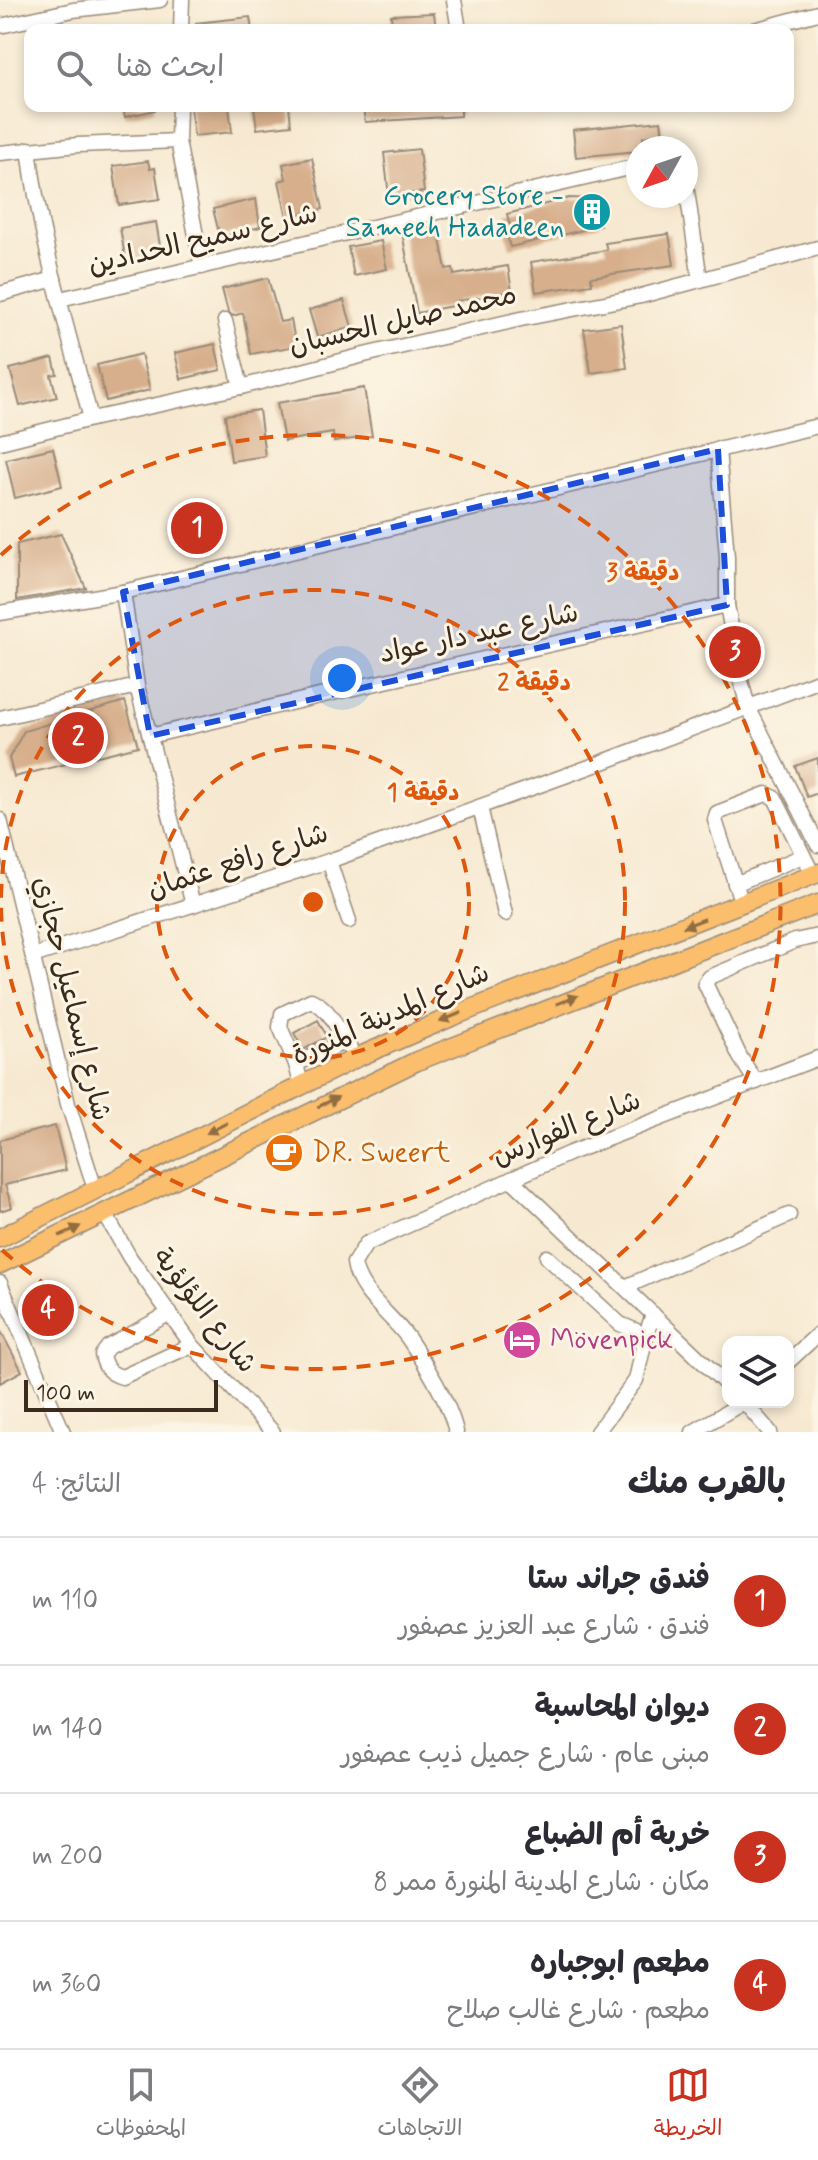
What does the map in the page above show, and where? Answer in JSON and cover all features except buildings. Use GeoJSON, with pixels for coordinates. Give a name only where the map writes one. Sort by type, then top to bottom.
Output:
{"type":"FeatureCollection","features":[{"type":"Feature","properties":{"kind":"main road","name":"شارع المدينة المنورة"},"geometry":{"type":"LineString","coordinates":[[0,1238],[358,1057],[451,1017],[815,874]]}},
{"type":"Feature","properties":{"kind":"main road","name":"شارع المدينة المنورة"},"geometry":{"type":"LineString","coordinates":[[0,1264],[417,1061],[818,904]]}},
{"type":"Feature","properties":{"kind":"street"},"geometry":{"type":"LineString","coordinates":[[0,26],[73,10],[160,0]]}},
{"type":"Feature","properties":{"kind":"street"},"geometry":{"type":"LineString","coordinates":[[181,24],[182,0]]}},
{"type":"Feature","properties":{"kind":"street"},"geometry":{"type":"LineString","coordinates":[[454,0],[458,24]]}},
{"type":"Feature","properties":{"kind":"street"},"geometry":{"type":"LineString","coordinates":[[777,24],[818,13]]}},
{"type":"Feature","properties":{"kind":"street"},"geometry":{"type":"LineString","coordinates":[[179,112],[178,141],[202,267]]}},
{"type":"Feature","properties":{"kind":"street"},"geometry":{"type":"LineString","coordinates":[[0,153],[178,141]]}},
{"type":"Feature","properties":{"kind":"street"},"geometry":{"type":"LineString","coordinates":[[29,149],[54,279],[91,419]]}},
{"type":"Feature","properties":{"kind":"street","name":"شارع سميح الحدادين"},"geometry":{"type":"LineString","coordinates":[[60,299],[626,169]]}},
{"type":"Feature","properties":{"kind":"street"},"geometry":{"type":"LineString","coordinates":[[690,208],[700,280]]}},
{"type":"Feature","properties":{"kind":"street","name":"محمد صايل الحسبان"},"geometry":{"type":"LineString","coordinates":[[0,442],[241,387],[378,351],[641,296],[818,248]]}},
{"type":"Feature","properties":{"kind":"street"},"geometry":{"type":"LineString","coordinates":[[0,294],[54,279]]}},
{"type":"Feature","properties":{"kind":"street"},"geometry":{"type":"LineString","coordinates":[[225,321],[241,387]]}},
{"type":"Feature","properties":{"kind":"street"},"geometry":{"type":"LineString","coordinates":[[0,613],[123,592],[818,426]]}},
{"type":"Feature","properties":{"kind":"street"},"geometry":{"type":"LineString","coordinates":[[718,449],[727,557],[727,605],[748,707],[818,845]]}},
{"type":"Feature","properties":{"kind":"street"},"geometry":{"type":"LineString","coordinates":[[123,592],[137,686],[193,905]]}},
{"type":"Feature","properties":{"kind":"street","name":"شارع عبد دار عواد"},"geometry":{"type":"LineString","coordinates":[[150,736],[727,605]]}},
{"type":"Feature","properties":{"kind":"street","name":"شارع رافع عثمان"},"geometry":{"type":"LineString","coordinates":[[33,956],[329,861],[818,681]]}},
{"type":"Feature","properties":{"kind":"street"},"geometry":{"type":"LineString","coordinates":[[0,718],[137,686]]}},
{"type":"Feature","properties":{"kind":"street"},"geometry":{"type":"LineString","coordinates":[[742,904],[715,820],[717,813],[766,794],[775,798],[815,874]]}},
{"type":"Feature","properties":{"kind":"street"},"geometry":{"type":"LineString","coordinates":[[480,807],[505,914]]}},
{"type":"Feature","properties":{"kind":"street","name":"شارع إسماعيل حجازي"},"geometry":{"type":"LineString","coordinates":[[0,820],[68,1104],[95,1189]]}},
{"type":"Feature","properties":{"kind":"street"},"geometry":{"type":"LineString","coordinates":[[735,884],[803,856]]}},
{"type":"Feature","properties":{"kind":"street"},"geometry":{"type":"LineString","coordinates":[[329,861],[349,921]]}},
{"type":"Feature","properties":{"kind":"street"},"geometry":{"type":"LineString","coordinates":[[756,1082],[740,1057],[705,983],[710,977],[795,941],[818,936]]}},
{"type":"Feature","properties":{"kind":"street"},"geometry":{"type":"LineString","coordinates":[[301,1084],[280,1027],[282,1014],[295,1006],[311,1000],[322,1005],[334,1020],[344,1042],[358,1057]]}},
{"type":"Feature","properties":{"kind":"street"},"geometry":{"type":"LineString","coordinates":[[296,1064],[344,1042]]}},
{"type":"Feature","properties":{"kind":"street","name":"شارع الفوارس"},"geometry":{"type":"LineString","coordinates":[[456,1432],[432,1378],[408,1337],[363,1286],[354,1263],[366,1244],[511,1179],[818,1058]]}},
{"type":"Feature","properties":{"kind":"street"},"geometry":{"type":"LineString","coordinates":[[511,1179],[722,1380]]}},
{"type":"Feature","properties":{"kind":"street","name":"شارع اللؤلؤية"},"geometry":{"type":"LineString","coordinates":[[105,1214],[130,1258],[192,1345],[273,1432]]}},
{"type":"Feature","properties":{"kind":"street"},"geometry":{"type":"LineString","coordinates":[[625,1287],[789,1215]]}},
{"type":"Feature","properties":{"kind":"street"},"geometry":{"type":"LineString","coordinates":[[547,1257],[620,1324],[646,1335]]}},
{"type":"Feature","properties":{"kind":"street"},"geometry":{"type":"LineString","coordinates":[[0,1283],[63,1432]]}},
{"type":"Feature","properties":{"kind":"street"},"geometry":{"type":"LineString","coordinates":[[170,1313],[108,1347],[102,1355],[104,1365],[110,1373],[122,1377],[192,1345]]}},
{"type":"Feature","properties":{"kind":"street"},"geometry":{"type":"LineString","coordinates":[[597,1432],[618,1408],[636,1380],[653,1314]]}},
{"type":"Feature","properties":{"kind":"street"},"geometry":{"type":"LineString","coordinates":[[794,1356],[818,1334]]}},
{"type":"Feature","properties":{"kind":"street"},"geometry":{"type":"LineString","coordinates":[[693,1432],[734,1408]]}},
{"type":"Feature","properties":{"kind":"street"},"geometry":{"type":"LineString","coordinates":[[749,1408],[770,1432]]}},
{"type":"Feature","properties":{"kind":"highlighted area"},"geometry":{"type":"Polygon","coordinates":[[[718,449],[727,605],[150,736],[123,592],[718,449]]]}},
{"type":"Feature","properties":{"kind":"place","name":"Grocery Store - Sameeh Hadadeen"},"geometry":{"type":"Point","coordinates":[592,212]}},
{"type":"Feature","properties":{"kind":"place","name":"فندق جراند ستا"},"geometry":{"type":"Point","coordinates":[197,528]}},
{"type":"Feature","properties":{"kind":"place","name":"خربة أم الضباع"},"geometry":{"type":"Point","coordinates":[735,652]}},
{"type":"Feature","properties":{"kind":"place","name":"ديوان المحاسبة"},"geometry":{"type":"Point","coordinates":[78,738]}},
{"type":"Feature","properties":{"kind":"place","name":"DR. Sweert"},"geometry":{"type":"Point","coordinates":[284,1153]}},
{"type":"Feature","properties":{"kind":"place","name":"مطعم ابوجباره"},"geometry":{"type":"Point","coordinates":[48,1310]}},
{"type":"Feature","properties":{"kind":"place","name":"Mövenpick"},"geometry":{"type":"Point","coordinates":[522,1340]}}]}
